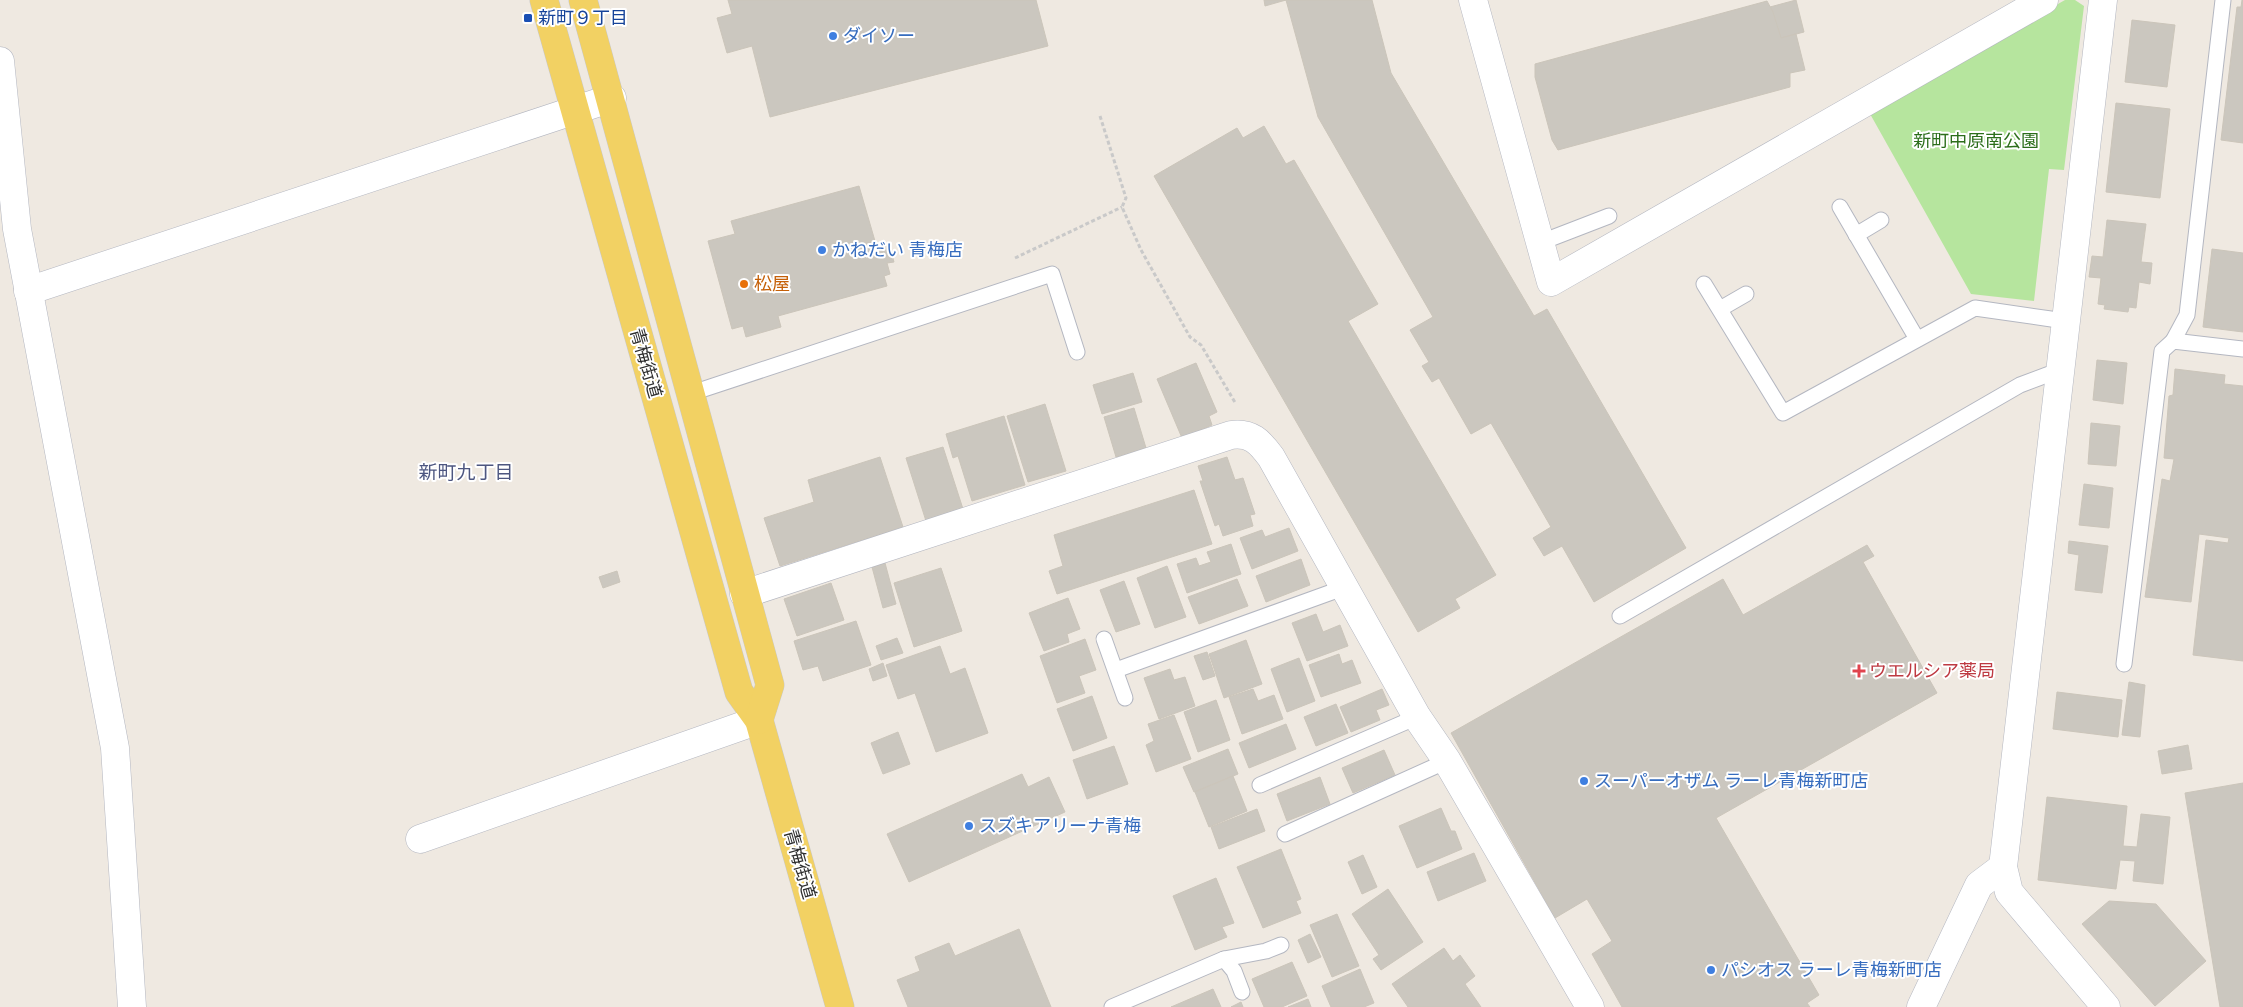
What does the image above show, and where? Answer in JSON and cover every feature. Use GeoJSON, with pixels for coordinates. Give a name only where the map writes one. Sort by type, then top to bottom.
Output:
{"type":"FeatureCollection","features":[{"type":"Feature","properties":{"kind":"main road","name":"青梅街道"},"geometry":{"type":"LineString","coordinates":[[544,0],[739,692],[759,720],[840,1007]]}},
{"type":"Feature","properties":{"kind":"main road","name":"青梅街道"},"geometry":{"type":"LineString","coordinates":[[583,0],[612,98],[770,685],[759,720]]}},
{"type":"Feature","properties":{"kind":"street"},"geometry":{"type":"LineString","coordinates":[[1473,0],[1551,282],[2044,0]]}},
{"type":"Feature","properties":{"kind":"street"},"geometry":{"type":"LineString","coordinates":[[2103,0],[2003,867],[2009,892],[2106,1007]]}},
{"type":"Feature","properties":{"kind":"street"},"geometry":{"type":"LineString","coordinates":[[0,61],[17,229],[115,748],[132,1007]]}},
{"type":"Feature","properties":{"kind":"street"},"geometry":{"type":"LineString","coordinates":[[28,291],[612,98]]}},
{"type":"Feature","properties":{"kind":"street"},"geometry":{"type":"LineString","coordinates":[[0,208],[17,229]]}},
{"type":"Feature","properties":{"kind":"street"},"geometry":{"type":"LineString","coordinates":[[744,594],[1231,435],[1243,433],[1261,443],[1272,457],[1343,588],[1417,717],[1447,761],[1590,1007]]}},
{"type":"Feature","properties":{"kind":"street"},"geometry":{"type":"LineString","coordinates":[[420,839],[759,720]]}},
{"type":"Feature","properties":{"kind":"street"},"geometry":{"type":"LineString","coordinates":[[1921,1007],[1979,885],[2003,867]]}},
{"type":"Feature","properties":{"kind":"lane"},"geometry":{"type":"LineString","coordinates":[[2124,664],[2162,351],[2172,341],[2187,316],[2223,0]]}},
{"type":"Feature","properties":{"kind":"lane"},"geometry":{"type":"LineString","coordinates":[[1840,207],[1917,339]]}},
{"type":"Feature","properties":{"kind":"lane"},"geometry":{"type":"LineString","coordinates":[[1539,243],[1609,216]]}},
{"type":"Feature","properties":{"kind":"lane"},"geometry":{"type":"LineString","coordinates":[[1856,235],[1881,220]]}},
{"type":"Feature","properties":{"kind":"lane"},"geometry":{"type":"LineString","coordinates":[[692,393],[1052,274],[1077,352]]}},
{"type":"Feature","properties":{"kind":"lane"},"geometry":{"type":"LineString","coordinates":[[1704,284],[1783,413],[1975,308],[2066,321]]}},
{"type":"Feature","properties":{"kind":"lane"},"geometry":{"type":"LineString","coordinates":[[1720,309],[1746,294]]}},
{"type":"Feature","properties":{"kind":"lane"},"geometry":{"type":"LineString","coordinates":[[2172,341],[2243,349]]}},
{"type":"Feature","properties":{"kind":"lane"},"geometry":{"type":"LineString","coordinates":[[1620,616],[2020,385],[2060,370]]}},
{"type":"Feature","properties":{"kind":"lane"},"geometry":{"type":"LineString","coordinates":[[1116,670],[1343,588]]}},
{"type":"Feature","properties":{"kind":"lane"},"geometry":{"type":"LineString","coordinates":[[1104,639],[1125,698]]}},
{"type":"Feature","properties":{"kind":"lane"},"geometry":{"type":"LineString","coordinates":[[1260,785],[1417,717]]}},
{"type":"Feature","properties":{"kind":"lane"},"geometry":{"type":"LineString","coordinates":[[1285,834],[1447,761]]}},
{"type":"Feature","properties":{"kind":"lane"},"geometry":{"type":"LineString","coordinates":[[1112,1007],[1224,959],[1266,951],[1281,945]]}},
{"type":"Feature","properties":{"kind":"lane"},"geometry":{"type":"LineString","coordinates":[[1224,959],[1234,971],[1242,992]]}},
{"type":"Feature","properties":{"kind":"path"},"geometry":{"type":"LineString","coordinates":[[1100,116],[1126,198],[1122,207],[1141,250],[1190,337],[1201,345],[1246,421],[1243,433]]}},
{"type":"Feature","properties":{"kind":"green space","name":"新町中原南公園"},"geometry":{"type":"Polygon","coordinates":[[[2065,0],[2075,0],[2084,6],[2064,170],[2049,169],[2034,301],[1971,294],[1869,112],[2065,0]]]}},
{"type":"Feature","properties":{"kind":"building"},"geometry":{"type":"Polygon","coordinates":[[[728,0],[1036,0],[1048,46],[770,117],[752,46],[727,53],[717,18],[732,14],[728,0]]]}},
{"type":"Feature","properties":{"kind":"building"},"geometry":{"type":"Polygon","coordinates":[[[1264,0],[1286,0],[1265,6],[1264,0]]]}},
{"type":"Feature","properties":{"kind":"building"},"geometry":{"type":"Polygon","coordinates":[[[1286,0],[1372,0],[1391,73],[1534,316],[1547,309],[1686,548],[1594,602],[1562,546],[1544,556],[1533,538],[1551,527],[1491,423],[1471,434],[1439,378],[1432,382],[1422,366],[1429,362],[1410,330],[1433,317],[1318,117],[1286,0]]]}},
{"type":"Feature","properties":{"kind":"building"},"geometry":{"type":"Polygon","coordinates":[[[1796,0],[1804,32],[1781,38],[1770,7],[1796,0]]]}},
{"type":"Feature","properties":{"kind":"building"},"geometry":{"type":"Polygon","coordinates":[[[2242,0],[2243,143],[2221,140],[2237,7],[2241,7],[2242,0]]]}},
{"type":"Feature","properties":{"kind":"building"},"geometry":{"type":"Polygon","coordinates":[[[1767,1],[1773,12],[1781,38],[1796,34],[1805,70],[1790,73],[1790,87],[1558,150],[1552,140],[1535,77],[1535,64],[1767,1]]]}},
{"type":"Feature","properties":{"kind":"building"},"geometry":{"type":"Polygon","coordinates":[[[2132,20],[2175,25],[2167,87],[2125,82],[2132,20]]]}},
{"type":"Feature","properties":{"kind":"building"},"geometry":{"type":"Polygon","coordinates":[[[2116,103],[2170,109],[2160,198],[2106,192],[2116,103]]]}},
{"type":"Feature","properties":{"kind":"building"},"geometry":{"type":"Polygon","coordinates":[[[1264,126],[1286,164],[1294,160],[1378,304],[1348,321],[1496,575],[1455,599],[1460,608],[1418,632],[1154,176],[1237,128],[1243,138],[1264,126]]]}},
{"type":"Feature","properties":{"kind":"building"},"geometry":{"type":"Polygon","coordinates":[[[859,186],[877,248],[889,245],[894,262],[887,263],[890,274],[884,276],[887,286],[778,316],[781,327],[746,337],[743,326],[732,329],[708,241],[735,234],[731,221],[859,186]]]}},
{"type":"Feature","properties":{"kind":"building"},"geometry":{"type":"Polygon","coordinates":[[[2107,220],[2146,224],[2141,262],[2152,263],[2150,284],[2139,282],[2136,308],[2129,307],[2128,312],[2104,309],[2105,305],[2098,304],[2101,278],[2089,277],[2092,256],[2103,257],[2107,220]]]}},
{"type":"Feature","properties":{"kind":"building"},"geometry":{"type":"Polygon","coordinates":[[[2212,249],[2243,253],[2243,332],[2203,327],[2212,249]]]}},
{"type":"Feature","properties":{"kind":"building"},"geometry":{"type":"Polygon","coordinates":[[[2097,360],[2127,363],[2123,404],[2093,400],[2097,360]]]}},
{"type":"Feature","properties":{"kind":"building"},"geometry":{"type":"Polygon","coordinates":[[[1196,363],[1217,412],[1209,416],[1212,425],[1182,438],[1157,379],[1196,363]]]}},
{"type":"Feature","properties":{"kind":"building"},"geometry":{"type":"Polygon","coordinates":[[[2175,369],[2225,375],[2224,384],[2243,386],[2243,661],[2193,655],[2206,540],[2228,543],[2229,538],[2199,534],[2191,602],[2145,597],[2162,479],[2170,481],[2174,459],[2164,458],[2169,396],[2173,395],[2175,369]]]}},
{"type":"Feature","properties":{"kind":"building"},"geometry":{"type":"Polygon","coordinates":[[[1133,373],[1142,402],[1102,414],[1093,385],[1133,373]]]}},
{"type":"Feature","properties":{"kind":"building"},"geometry":{"type":"Polygon","coordinates":[[[1045,404],[1066,471],[1028,482],[1007,416],[1045,404]]]}},
{"type":"Feature","properties":{"kind":"building"},"geometry":{"type":"Polygon","coordinates":[[[1134,408],[1146,448],[1116,457],[1104,417],[1134,408]]]}},
{"type":"Feature","properties":{"kind":"building"},"geometry":{"type":"Polygon","coordinates":[[[1004,416],[1025,485],[972,501],[958,456],[953,458],[946,434],[1004,416]]]}},
{"type":"Feature","properties":{"kind":"building"},"geometry":{"type":"Polygon","coordinates":[[[2091,423],[2120,426],[2116,466],[2088,464],[2091,423]]]}},
{"type":"Feature","properties":{"kind":"building"},"geometry":{"type":"Polygon","coordinates":[[[943,447],[963,509],[926,521],[906,458],[943,447]]]}},
{"type":"Feature","properties":{"kind":"building"},"geometry":{"type":"Polygon","coordinates":[[[880,457],[903,527],[780,566],[764,518],[814,502],[808,480],[880,457]]]}},
{"type":"Feature","properties":{"kind":"building"},"geometry":{"type":"Polygon","coordinates":[[[1227,457],[1235,480],[1243,478],[1255,514],[1250,515],[1253,526],[1223,536],[1219,524],[1215,526],[1200,481],[1203,481],[1198,466],[1227,457]]]}},
{"type":"Feature","properties":{"kind":"building"},"geometry":{"type":"Polygon","coordinates":[[[2084,484],[2113,488],[2109,528],[2079,525],[2084,484]]]}},
{"type":"Feature","properties":{"kind":"building"},"geometry":{"type":"Polygon","coordinates":[[[1194,490],[1212,544],[1057,594],[1049,571],[1063,566],[1054,535],[1194,490]]]}},
{"type":"Feature","properties":{"kind":"building"},"geometry":{"type":"Polygon","coordinates":[[[1289,528],[1298,551],[1252,569],[1240,538],[1262,530],[1265,537],[1289,528]]]}},
{"type":"Feature","properties":{"kind":"building"},"geometry":{"type":"Polygon","coordinates":[[[2069,541],[2108,546],[2102,593],[2075,590],[2079,555],[2068,553],[2069,541]]]}},
{"type":"Feature","properties":{"kind":"building"},"geometry":{"type":"Polygon","coordinates":[[[1231,544],[1241,574],[1187,593],[1177,564],[1196,558],[1199,566],[1211,562],[1207,552],[1231,544]]]}},
{"type":"Feature","properties":{"kind":"building"},"geometry":{"type":"Polygon","coordinates":[[[1867,545],[1874,556],[1863,562],[1937,693],[1716,818],[1819,995],[1807,1003],[1810,1007],[1622,1007],[1592,954],[1612,941],[1587,899],[1555,918],[1451,733],[1723,579],[1743,615],[1867,545]]]}},
{"type":"Feature","properties":{"kind":"building"},"geometry":{"type":"Polygon","coordinates":[[[1301,559],[1310,585],[1266,602],[1256,576],[1301,559]]]}},
{"type":"Feature","properties":{"kind":"building"},"geometry":{"type":"Polygon","coordinates":[[[885,563],[896,604],[883,608],[872,567],[885,563]]]}},
{"type":"Feature","properties":{"kind":"building"},"geometry":{"type":"Polygon","coordinates":[[[1167,566],[1186,617],[1155,628],[1137,578],[1167,566]]]}},
{"type":"Feature","properties":{"kind":"building"},"geometry":{"type":"Polygon","coordinates":[[[941,568],[962,631],[914,647],[894,583],[941,568]]]}},
{"type":"Feature","properties":{"kind":"building"},"geometry":{"type":"Polygon","coordinates":[[[617,571],[620,582],[603,588],[599,577],[617,571]]]}},
{"type":"Feature","properties":{"kind":"building"},"geometry":{"type":"Polygon","coordinates":[[[1237,579],[1248,606],[1199,624],[1188,597],[1237,579]]]}},
{"type":"Feature","properties":{"kind":"building"},"geometry":{"type":"Polygon","coordinates":[[[1124,581],[1140,624],[1116,632],[1100,590],[1124,581]]]}},
{"type":"Feature","properties":{"kind":"building"},"geometry":{"type":"Polygon","coordinates":[[[831,583],[844,620],[797,636],[784,599],[831,583]]]}},
{"type":"Feature","properties":{"kind":"building"},"geometry":{"type":"Polygon","coordinates":[[[1068,598],[1080,629],[1067,634],[1069,642],[1044,651],[1029,613],[1068,598]]]}},
{"type":"Feature","properties":{"kind":"building"},"geometry":{"type":"Polygon","coordinates":[[[1316,614],[1323,632],[1340,625],[1348,646],[1307,661],[1292,623],[1316,614]]]}},
{"type":"Feature","properties":{"kind":"building"},"geometry":{"type":"Polygon","coordinates":[[[856,621],[871,665],[823,681],[818,666],[803,670],[794,641],[856,621]]]}},
{"type":"Feature","properties":{"kind":"building"},"geometry":{"type":"Polygon","coordinates":[[[897,638],[903,653],[881,660],[876,646],[897,638]]]}},
{"type":"Feature","properties":{"kind":"building"},"geometry":{"type":"Polygon","coordinates":[[[1085,639],[1096,670],[1079,676],[1085,693],[1057,703],[1040,656],[1085,639]]]}},
{"type":"Feature","properties":{"kind":"building"},"geometry":{"type":"Polygon","coordinates":[[[1246,640],[1262,684],[1224,698],[1209,654],[1246,640]]]}},
{"type":"Feature","properties":{"kind":"building"},"geometry":{"type":"Polygon","coordinates":[[[940,646],[950,674],[965,668],[988,733],[936,752],[915,693],[898,699],[886,665],[940,646]]]}},
{"type":"Feature","properties":{"kind":"building"},"geometry":{"type":"Polygon","coordinates":[[[1207,652],[1215,676],[1203,680],[1194,656],[1207,652]]]}},
{"type":"Feature","properties":{"kind":"building"},"geometry":{"type":"Polygon","coordinates":[[[1339,654],[1342,664],[1352,660],[1361,683],[1321,697],[1309,665],[1339,654]]]}},
{"type":"Feature","properties":{"kind":"building"},"geometry":{"type":"Polygon","coordinates":[[[1299,658],[1315,701],[1287,712],[1271,669],[1299,658]]]}},
{"type":"Feature","properties":{"kind":"building"},"geometry":{"type":"Polygon","coordinates":[[[883,663],[887,676],[873,681],[869,669],[883,663]]]}},
{"type":"Feature","properties":{"kind":"building"},"geometry":{"type":"Polygon","coordinates":[[[1170,669],[1174,680],[1185,677],[1195,706],[1159,719],[1144,678],[1170,669]]]}},
{"type":"Feature","properties":{"kind":"building"},"geometry":{"type":"Polygon","coordinates":[[[2129,682],[2145,685],[2140,737],[2122,735],[2129,682]]]}},
{"type":"Feature","properties":{"kind":"building"},"geometry":{"type":"Polygon","coordinates":[[[1253,689],[1258,701],[1274,695],[1283,719],[1242,734],[1229,697],[1253,689]]]}},
{"type":"Feature","properties":{"kind":"building"},"geometry":{"type":"Polygon","coordinates":[[[1382,689],[1389,705],[1376,710],[1380,720],[1351,732],[1340,707],[1382,689]]]}},
{"type":"Feature","properties":{"kind":"building"},"geometry":{"type":"Polygon","coordinates":[[[2057,692],[2122,700],[2118,737],[2053,729],[2057,692]]]}},
{"type":"Feature","properties":{"kind":"building"},"geometry":{"type":"Polygon","coordinates":[[[1092,696],[1107,738],[1073,751],[1057,709],[1092,696]]]}},
{"type":"Feature","properties":{"kind":"building"},"geometry":{"type":"Polygon","coordinates":[[[1216,700],[1230,740],[1198,752],[1184,712],[1216,700]]]}},
{"type":"Feature","properties":{"kind":"building"},"geometry":{"type":"Polygon","coordinates":[[[1336,704],[1348,733],[1316,746],[1304,717],[1336,704]]]}},
{"type":"Feature","properties":{"kind":"building"},"geometry":{"type":"Polygon","coordinates":[[[1174,715],[1191,759],[1156,772],[1146,745],[1154,741],[1148,724],[1174,715]]]}},
{"type":"Feature","properties":{"kind":"building"},"geometry":{"type":"Polygon","coordinates":[[[1286,724],[1296,749],[1249,768],[1239,743],[1286,724]]]}},
{"type":"Feature","properties":{"kind":"building"},"geometry":{"type":"Polygon","coordinates":[[[898,732],[910,764],[883,774],[871,743],[898,732]]]}},
{"type":"Feature","properties":{"kind":"building"},"geometry":{"type":"Polygon","coordinates":[[[2188,745],[2192,769],[2162,774],[2158,751],[2188,745]]]}},
{"type":"Feature","properties":{"kind":"building"},"geometry":{"type":"Polygon","coordinates":[[[1114,746],[1128,784],[1087,799],[1073,760],[1114,746]]]}},
{"type":"Feature","properties":{"kind":"building"},"geometry":{"type":"Polygon","coordinates":[[[1228,749],[1238,774],[1194,792],[1183,767],[1228,749]]]}},
{"type":"Feature","properties":{"kind":"building"},"geometry":{"type":"Polygon","coordinates":[[[1384,750],[1395,775],[1353,793],[1342,768],[1384,750]]]}},
{"type":"Feature","properties":{"kind":"building"},"geometry":{"type":"Polygon","coordinates":[[[1022,774],[1028,787],[1049,777],[1065,812],[909,882],[887,834],[1022,774]]]}},
{"type":"Feature","properties":{"kind":"building"},"geometry":{"type":"Polygon","coordinates":[[[1233,776],[1247,811],[1209,827],[1195,792],[1233,776]]]}},
{"type":"Feature","properties":{"kind":"building"},"geometry":{"type":"Polygon","coordinates":[[[1320,777],[1330,804],[1287,821],[1277,794],[1320,777]]]}},
{"type":"Feature","properties":{"kind":"building"},"geometry":{"type":"Polygon","coordinates":[[[2243,783],[2243,1007],[2220,1007],[2185,793],[2243,783]]]}},
{"type":"Feature","properties":{"kind":"building"},"geometry":{"type":"Polygon","coordinates":[[[2047,797],[2127,806],[2123,846],[2137,847],[2141,814],[2170,817],[2163,884],[2133,881],[2135,861],[2120,860],[2116,889],[2038,880],[2047,797]]]}},
{"type":"Feature","properties":{"kind":"building"},"geometry":{"type":"Polygon","coordinates":[[[1441,808],[1451,831],[1455,831],[1462,849],[1417,868],[1399,826],[1441,808]]]}},
{"type":"Feature","properties":{"kind":"building"},"geometry":{"type":"Polygon","coordinates":[[[1257,809],[1265,831],[1219,849],[1211,827],[1257,809]]]}},
{"type":"Feature","properties":{"kind":"building"},"geometry":{"type":"Polygon","coordinates":[[[1281,849],[1301,899],[1296,901],[1301,913],[1263,928],[1237,867],[1281,849]]]}},
{"type":"Feature","properties":{"kind":"building"},"geometry":{"type":"Polygon","coordinates":[[[1474,853],[1486,881],[1438,901],[1427,872],[1474,853]]]}},
{"type":"Feature","properties":{"kind":"building"},"geometry":{"type":"Polygon","coordinates":[[[1363,855],[1377,887],[1362,894],[1348,862],[1363,855]]]}},
{"type":"Feature","properties":{"kind":"building"},"geometry":{"type":"Polygon","coordinates":[[[1216,878],[1234,923],[1222,927],[1227,937],[1195,950],[1173,896],[1216,878]]]}},
{"type":"Feature","properties":{"kind":"building"},"geometry":{"type":"Polygon","coordinates":[[[1388,889],[1423,942],[1381,970],[1373,959],[1379,955],[1352,914],[1388,889]]]}},
{"type":"Feature","properties":{"kind":"building"},"geometry":{"type":"Polygon","coordinates":[[[2109,901],[2156,904],[2206,961],[2155,1006],[2082,924],[2109,901]]]}},
{"type":"Feature","properties":{"kind":"building"},"geometry":{"type":"Polygon","coordinates":[[[1337,914],[1359,966],[1332,977],[1310,925],[1337,914]]]}},
{"type":"Feature","properties":{"kind":"building"},"geometry":{"type":"Polygon","coordinates":[[[1019,929],[1051,1007],[908,1007],[897,980],[920,971],[915,957],[949,943],[955,956],[1019,929]]]}},
{"type":"Feature","properties":{"kind":"building"},"geometry":{"type":"Polygon","coordinates":[[[1310,934],[1321,957],[1308,963],[1298,940],[1310,934]]]}},
{"type":"Feature","properties":{"kind":"building"},"geometry":{"type":"Polygon","coordinates":[[[1444,948],[1453,961],[1460,955],[1475,976],[1465,984],[1481,1007],[1408,1007],[1392,984],[1444,948]]]}},
{"type":"Feature","properties":{"kind":"building"},"geometry":{"type":"Polygon","coordinates":[[[1292,962],[1307,996],[1282,1007],[1264,1007],[1252,979],[1292,962]]]}},
{"type":"Feature","properties":{"kind":"building"},"geometry":{"type":"Polygon","coordinates":[[[1360,969],[1374,1003],[1364,1007],[1331,1007],[1322,986],[1360,969]]]}},
{"type":"Feature","properties":{"kind":"building"},"geometry":{"type":"Polygon","coordinates":[[[1213,989],[1221,1007],[1171,1007],[1213,989]]]}},
{"type":"Feature","properties":{"kind":"building"},"geometry":{"type":"Polygon","coordinates":[[[1308,999],[1311,1007],[1288,1007],[1308,999]]]}},
{"type":"Feature","properties":{"kind":"building"},"geometry":{"type":"Polygon","coordinates":[[[1241,1002],[1243,1007],[1231,1007],[1241,1002]]]}},
{"type":"Feature","properties":{"kind":"place","name":"新町９丁目"},"geometry":{"type":"Point","coordinates":[528,18]}},
{"type":"Feature","properties":{"kind":"place","name":"ダイソー"},"geometry":{"type":"Point","coordinates":[833,36]}},
{"type":"Feature","properties":{"kind":"place","name":"かねだい 青梅店"},"geometry":{"type":"Point","coordinates":[822,250]}},
{"type":"Feature","properties":{"kind":"place","name":"松屋"},"geometry":{"type":"Point","coordinates":[744,284]}},
{"type":"Feature","properties":{"kind":"place","name":"ウエルシア薬局"},"geometry":{"type":"Point","coordinates":[1859,671]}},
{"type":"Feature","properties":{"kind":"place","name":"スーパーオザム ラーレ青梅新町店"},"geometry":{"type":"Point","coordinates":[1584,781]}},
{"type":"Feature","properties":{"kind":"place","name":"スズキアリーナ青梅"},"geometry":{"type":"Point","coordinates":[969,826]}},
{"type":"Feature","properties":{"kind":"place","name":"パシオス ラーレ青梅新町店"},"geometry":{"type":"Point","coordinates":[1711,970]}},
{"type":"Feature","properties":{"kind":"district","name":"新町九丁目"},"geometry":{"type":"Point","coordinates":[466,473]}}]}
